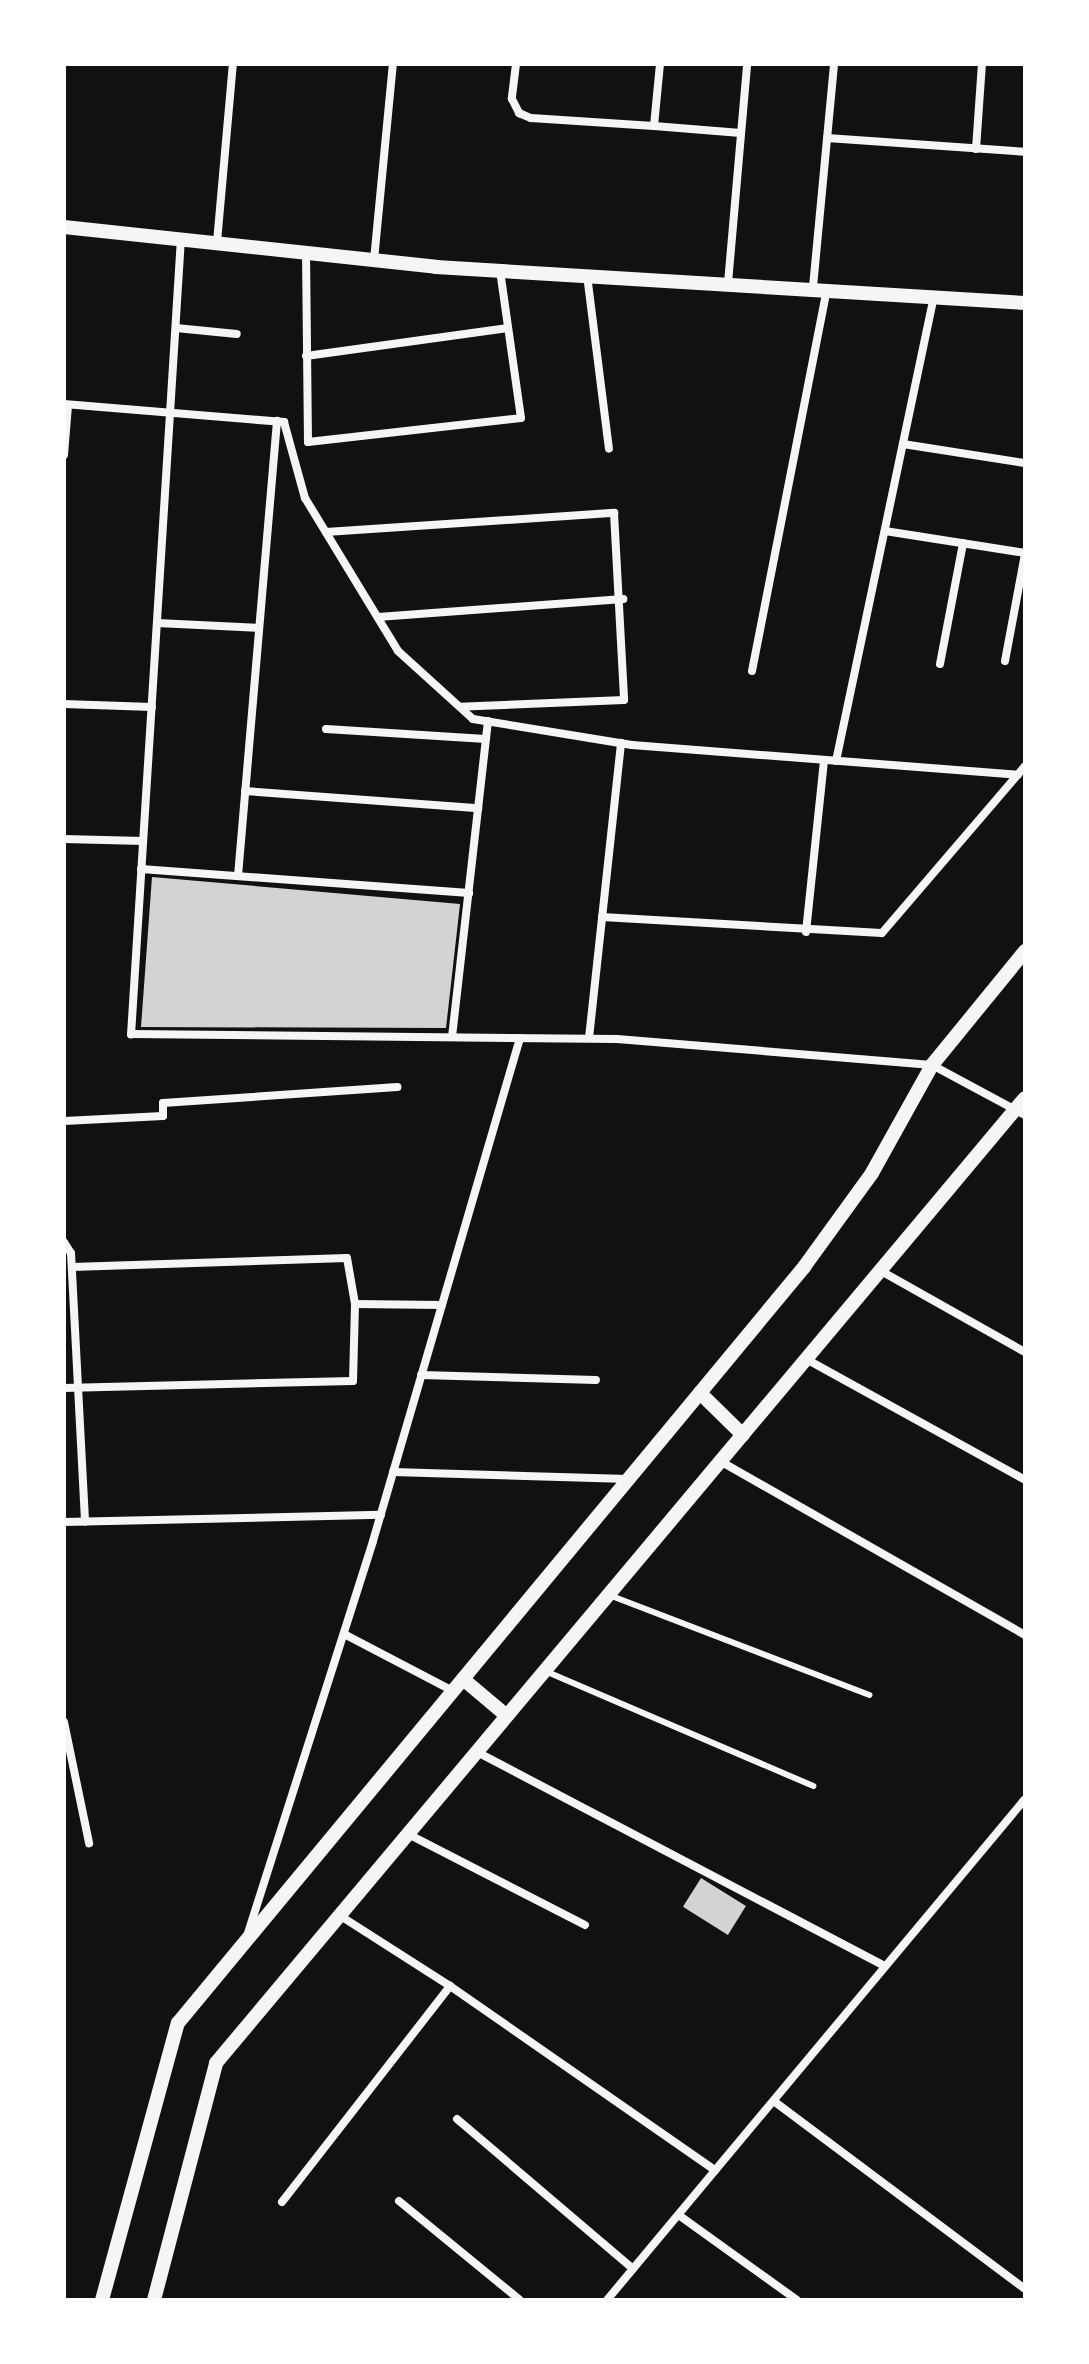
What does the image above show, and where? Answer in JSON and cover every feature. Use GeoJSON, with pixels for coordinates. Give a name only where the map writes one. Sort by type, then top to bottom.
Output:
{"type":"FeatureCollection","features":[{"type":"Feature","properties":{"kind":"street"},"geometry":{"type":"LineString","coordinates":[[217,242],[233,64]]}},
{"type":"Feature","properties":{"kind":"street"},"geometry":{"type":"LineString","coordinates":[[374,260],[393,64]]}},
{"type":"Feature","properties":{"kind":"street"},"geometry":{"type":"LineString","coordinates":[[516,64],[512,99],[519,113],[741,133]]}},
{"type":"Feature","properties":{"kind":"street"},"geometry":{"type":"LineString","coordinates":[[654,126],[660,64]]}},
{"type":"Feature","properties":{"kind":"street"},"geometry":{"type":"LineString","coordinates":[[728,283],[747,64]]}},
{"type":"Feature","properties":{"kind":"street"},"geometry":{"type":"LineString","coordinates":[[752,671],[820,288],[834,64]]}},
{"type":"Feature","properties":{"kind":"street"},"geometry":{"type":"LineString","coordinates":[[976,149],[982,64]]}},
{"type":"Feature","properties":{"kind":"street"},"geometry":{"type":"LineString","coordinates":[[827,138],[1025,152]]}},
{"type":"Feature","properties":{"kind":"street"},"geometry":{"type":"LineString","coordinates":[[64,227],[374,260],[500,270],[1025,303]]}},
{"type":"Feature","properties":{"kind":"street"},"geometry":{"type":"LineString","coordinates":[[181,238],[131,1034],[589,1038],[932,1065],[1020,1113]]}},
{"type":"Feature","properties":{"kind":"street"},"geometry":{"type":"LineString","coordinates":[[306,252],[308,442],[521,418],[500,270]]}},
{"type":"Feature","properties":{"kind":"street"},"geometry":{"type":"LineString","coordinates":[[587,275],[609,449]]}},
{"type":"Feature","properties":{"kind":"street"},"geometry":{"type":"LineString","coordinates":[[836,761],[934,295]]}},
{"type":"Feature","properties":{"kind":"street"},"geometry":{"type":"LineString","coordinates":[[176,328],[237,334]]}},
{"type":"Feature","properties":{"kind":"street"},"geometry":{"type":"LineString","coordinates":[[306,356],[508,328]]}},
{"type":"Feature","properties":{"kind":"street"},"geometry":{"type":"LineString","coordinates":[[64,455],[66,405],[284,422],[305,498],[398,651],[473,719],[621,743],[1018,775]]}},
{"type":"Feature","properties":{"kind":"street"},"geometry":{"type":"LineString","coordinates":[[238,876],[277,421]]}},
{"type":"Feature","properties":{"kind":"street"},"geometry":{"type":"LineString","coordinates":[[903,444],[1025,463]]}},
{"type":"Feature","properties":{"kind":"street"},"geometry":{"type":"LineString","coordinates":[[326,532],[605,510],[619,521],[624,700],[460,707]]}},
{"type":"Feature","properties":{"kind":"street"},"geometry":{"type":"LineString","coordinates":[[885,531],[1025,553],[1005,661]]}},
{"type":"Feature","properties":{"kind":"street"},"geometry":{"type":"LineString","coordinates":[[940,664],[963,543]]}},
{"type":"Feature","properties":{"kind":"street"},"geometry":{"type":"LineString","coordinates":[[378,617],[623,599]]}},
{"type":"Feature","properties":{"kind":"street"},"geometry":{"type":"LineString","coordinates":[[157,623],[259,628]]}},
{"type":"Feature","properties":{"kind":"street"},"geometry":{"type":"LineString","coordinates":[[64,704],[152,707]]}},
{"type":"Feature","properties":{"kind":"street"},"geometry":{"type":"LineString","coordinates":[[452,1037],[488,721]]}},
{"type":"Feature","properties":{"kind":"street"},"geometry":{"type":"LineString","coordinates":[[326,729],[486,739]]}},
{"type":"Feature","properties":{"kind":"street"},"geometry":{"type":"LineString","coordinates":[[589,1038],[621,743]]}},
{"type":"Feature","properties":{"kind":"street"},"geometry":{"type":"LineString","coordinates":[[806,932],[824,760]]}},
{"type":"Feature","properties":{"kind":"street"},"geometry":{"type":"LineString","coordinates":[[602,917],[806,932],[882,933],[1025,766]]}},
{"type":"Feature","properties":{"kind":"street"},"geometry":{"type":"LineString","coordinates":[[245,791],[478,808]]}},
{"type":"Feature","properties":{"kind":"street"},"geometry":{"type":"LineString","coordinates":[[64,839],[143,841]]}},
{"type":"Feature","properties":{"kind":"street"},"geometry":{"type":"LineString","coordinates":[[141,869],[469,893]]}},
{"type":"Feature","properties":{"kind":"street"},"geometry":{"type":"LineString","coordinates":[[102,2300],[178,2023],[804,1267],[872,1173],[932,1065],[1025,951]]}},
{"type":"Feature","properties":{"kind":"street"},"geometry":{"type":"LineString","coordinates":[[245,1942],[381,1515],[520,1038]]}},
{"type":"Feature","properties":{"kind":"street"},"geometry":{"type":"LineString","coordinates":[[64,1121],[163,1116],[163,1103],[397,1087]]}},
{"type":"Feature","properties":{"kind":"street"},"geometry":{"type":"LineString","coordinates":[[154,2300],[216,2063],[806,1359],[1020,1113],[1025,1098]]}},
{"type":"Feature","properties":{"kind":"street"},"geometry":{"type":"LineString","coordinates":[[64,1242],[72,1267],[85,1522]]}},
{"type":"Feature","properties":{"kind":"street"},"geometry":{"type":"LineString","coordinates":[[64,1388],[353,1381],[355,1304],[347,1258],[72,1267]]}},
{"type":"Feature","properties":{"kind":"street"},"geometry":{"type":"LineString","coordinates":[[881,1271],[1025,1352]]}},
{"type":"Feature","properties":{"kind":"street"},"geometry":{"type":"LineString","coordinates":[[355,1304],[442,1305]]}},
{"type":"Feature","properties":{"kind":"street"},"geometry":{"type":"LineString","coordinates":[[806,1359],[1025,1480]]}},
{"type":"Feature","properties":{"kind":"street"},"geometry":{"type":"LineString","coordinates":[[421,1375],[596,1380]]}},
{"type":"Feature","properties":{"kind":"street"},"geometry":{"type":"LineString","coordinates":[[700,1393],[743,1435]]}},
{"type":"Feature","properties":{"kind":"street"},"geometry":{"type":"LineString","coordinates":[[720,1461],[1025,1635]]}},
{"type":"Feature","properties":{"kind":"street"},"geometry":{"type":"LineString","coordinates":[[393,1472],[628,1479]]}},
{"type":"Feature","properties":{"kind":"street"},"geometry":{"type":"LineString","coordinates":[[64,1522],[381,1515]]}},
{"type":"Feature","properties":{"kind":"street"},"geometry":{"type":"LineString","coordinates":[[344,1634],[453,1691]]}},
{"type":"Feature","properties":{"kind":"street"},"geometry":{"type":"LineString","coordinates":[[463,1679],[507,1716]]}},
{"type":"Feature","properties":{"kind":"street"},"geometry":{"type":"LineString","coordinates":[[64,1722],[89,1843]]}},
{"type":"Feature","properties":{"kind":"street"},"geometry":{"type":"LineString","coordinates":[[477,1752],[883,1965]]}},
{"type":"Feature","properties":{"kind":"street"},"geometry":{"type":"LineString","coordinates":[[609,2299],[775,2102],[883,1965],[1025,1799]]}},
{"type":"Feature","properties":{"kind":"street"},"geometry":{"type":"LineString","coordinates":[[407,1834],[585,1925]]}},
{"type":"Feature","properties":{"kind":"street"},"geometry":{"type":"LineString","coordinates":[[338,1915],[450,1986],[715,2170]]}},
{"type":"Feature","properties":{"kind":"street"},"geometry":{"type":"LineString","coordinates":[[282,2202],[450,1986]]}},
{"type":"Feature","properties":{"kind":"street"},"geometry":{"type":"LineString","coordinates":[[775,2102],[1025,2289]]}},
{"type":"Feature","properties":{"kind":"street"},"geometry":{"type":"LineString","coordinates":[[457,2119],[633,2269]]}},
{"type":"Feature","properties":{"kind":"street"},"geometry":{"type":"LineString","coordinates":[[399,2201],[520,2300]]}},
{"type":"Feature","properties":{"kind":"street"},"geometry":{"type":"LineString","coordinates":[[680,2216],[797,2300]]}},
{"type":"Feature","properties":{"kind":"lane"},"geometry":{"type":"LineString","coordinates":[[609,1595],[869,1695]]}},
{"type":"Feature","properties":{"kind":"lane"},"geometry":{"type":"LineString","coordinates":[[545,1671],[813,1786]]}},
{"type":"Feature","properties":{"kind":"building"},"geometry":{"type":"Polygon","coordinates":[[[152,877],[460,904],[446,1028],[141,1027],[152,877]]]}},
{"type":"Feature","properties":{"kind":"building"},"geometry":{"type":"Polygon","coordinates":[[[701,1878],[746,1906],[728,1935],[683,1907],[701,1878]]]}}]}
